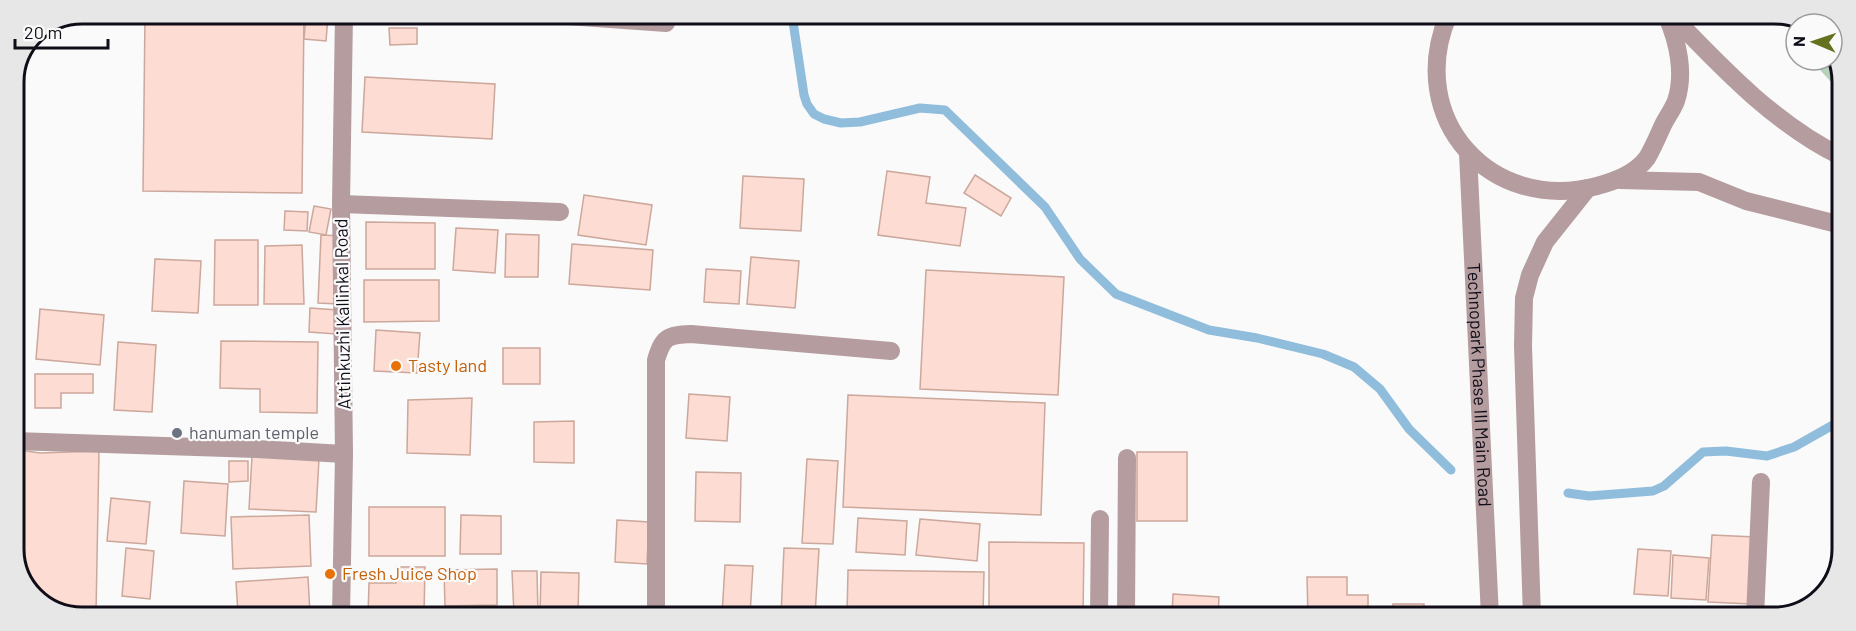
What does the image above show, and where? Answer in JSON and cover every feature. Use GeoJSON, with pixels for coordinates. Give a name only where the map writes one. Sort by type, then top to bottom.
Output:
{"type":"FeatureCollection","features":[{"type":"Feature","properties":{"kind":"street","name":"Attinkuzhi Kallinkal Road"},"geometry":{"type":"LineString","coordinates":[[341,607],[344,454],[341,204],[344,24]]}},
{"type":"Feature","properties":{"kind":"street"},"geometry":{"type":"LineString","coordinates":[[1445,24],[1440,36],[1436,67],[1439,98],[1450,128],[1468,153],[1493,174],[1523,187],[1555,192],[1588,188],[1620,180],[1699,182],[1746,201],[1832,223]]}},
{"type":"Feature","properties":{"kind":"street"},"geometry":{"type":"LineString","coordinates":[[1620,180],[1646,159],[1676,100],[1680,67],[1675,35],[1670,24]]}},
{"type":"Feature","properties":{"kind":"street"},"geometry":{"type":"LineString","coordinates":[[1680,24],[1713,59],[1767,107],[1800,134],[1832,152]]}},
{"type":"Feature","properties":{"kind":"street","name":"Technopark Phase III Main Road"},"geometry":{"type":"LineString","coordinates":[[1468,153],[1490,607]]}},
{"type":"Feature","properties":{"kind":"street"},"geometry":{"type":"LineString","coordinates":[[1532,607],[1523,346],[1526,287],[1534,263],[1545,242],[1588,188]]}},
{"type":"Feature","properties":{"kind":"street"},"geometry":{"type":"LineString","coordinates":[[341,204],[560,212]]}},
{"type":"Feature","properties":{"kind":"street"},"geometry":{"type":"LineString","coordinates":[[656,607],[656,360],[661,343],[672,334],[692,334],[891,351]]}},
{"type":"Feature","properties":{"kind":"street"},"geometry":{"type":"LineString","coordinates":[[24,441],[344,454]]}},
{"type":"Feature","properties":{"kind":"street"},"geometry":{"type":"LineString","coordinates":[[1126,458],[1126,607]]}},
{"type":"Feature","properties":{"kind":"street"},"geometry":{"type":"LineString","coordinates":[[1755,607],[1761,482]]}},
{"type":"Feature","properties":{"kind":"street"},"geometry":{"type":"LineString","coordinates":[[1099,607],[1100,519]]}},
{"type":"Feature","properties":{"kind":"green space"},"geometry":{"type":"Polygon","coordinates":[[[1822,72],[1831,72],[1832,83],[1822,72]]]}},
{"type":"Feature","properties":{"kind":"building"},"geometry":{"type":"Polygon","coordinates":[[[145,24],[304,24],[302,193],[143,191],[145,24]]]}},
{"type":"Feature","properties":{"kind":"building"},"geometry":{"type":"Polygon","coordinates":[[[305,24],[327,24],[326,41],[304,39],[305,24]]]}},
{"type":"Feature","properties":{"kind":"building"},"geometry":{"type":"Polygon","coordinates":[[[389,28],[417,28],[417,44],[390,45],[389,28]]]}},
{"type":"Feature","properties":{"kind":"building"},"geometry":{"type":"Polygon","coordinates":[[[365,77],[495,84],[492,139],[362,132],[365,77]]]}},
{"type":"Feature","properties":{"kind":"building"},"geometry":{"type":"Polygon","coordinates":[[[887,171],[930,177],[926,203],[966,208],[960,246],[878,235],[887,171]]]}},
{"type":"Feature","properties":{"kind":"building"},"geometry":{"type":"Polygon","coordinates":[[[975,175],[1011,198],[1001,216],[964,193],[975,175]]]}},
{"type":"Feature","properties":{"kind":"building"},"geometry":{"type":"Polygon","coordinates":[[[743,176],[804,179],[801,231],[740,228],[743,176]]]}},
{"type":"Feature","properties":{"kind":"building"},"geometry":{"type":"Polygon","coordinates":[[[584,195],[652,205],[646,245],[578,235],[584,195]]]}},
{"type":"Feature","properties":{"kind":"building"},"geometry":{"type":"Polygon","coordinates":[[[314,206],[331,209],[326,235],[309,232],[314,206]]]}},
{"type":"Feature","properties":{"kind":"building"},"geometry":{"type":"Polygon","coordinates":[[[285,211],[308,212],[307,231],[284,230],[285,211]]]}},
{"type":"Feature","properties":{"kind":"building"},"geometry":{"type":"Polygon","coordinates":[[[366,222],[435,223],[435,269],[366,269],[366,222]]]}},
{"type":"Feature","properties":{"kind":"building"},"geometry":{"type":"Polygon","coordinates":[[[456,228],[498,230],[495,273],[453,270],[456,228]]]}},
{"type":"Feature","properties":{"kind":"building"},"geometry":{"type":"Polygon","coordinates":[[[506,234],[539,235],[538,277],[505,277],[506,234]]]}},
{"type":"Feature","properties":{"kind":"building"},"geometry":{"type":"Polygon","coordinates":[[[321,235],[342,236],[338,304],[318,303],[321,235]]]}},
{"type":"Feature","properties":{"kind":"building"},"geometry":{"type":"Polygon","coordinates":[[[215,240],[258,240],[258,305],[214,305],[215,240]]]}},
{"type":"Feature","properties":{"kind":"building"},"geometry":{"type":"Polygon","coordinates":[[[572,244],[653,250],[650,290],[569,284],[572,244]]]}},
{"type":"Feature","properties":{"kind":"building"},"geometry":{"type":"Polygon","coordinates":[[[302,245],[304,304],[264,304],[265,246],[302,245]]]}},
{"type":"Feature","properties":{"kind":"building"},"geometry":{"type":"Polygon","coordinates":[[[751,257],[799,261],[795,308],[747,304],[751,257]]]}},
{"type":"Feature","properties":{"kind":"building"},"geometry":{"type":"Polygon","coordinates":[[[155,259],[201,261],[198,313],[152,311],[155,259]]]}},
{"type":"Feature","properties":{"kind":"building"},"geometry":{"type":"Polygon","coordinates":[[[706,269],[741,271],[739,304],[704,302],[706,269]]]}},
{"type":"Feature","properties":{"kind":"building"},"geometry":{"type":"Polygon","coordinates":[[[926,270],[1064,277],[1058,395],[920,389],[926,270]]]}},
{"type":"Feature","properties":{"kind":"building"},"geometry":{"type":"Polygon","coordinates":[[[364,280],[439,280],[439,321],[364,322],[364,280]]]}},
{"type":"Feature","properties":{"kind":"building"},"geometry":{"type":"Polygon","coordinates":[[[310,308],[338,310],[336,334],[309,332],[310,308]]]}},
{"type":"Feature","properties":{"kind":"building"},"geometry":{"type":"Polygon","coordinates":[[[40,309],[104,315],[100,365],[36,359],[40,309]]]}},
{"type":"Feature","properties":{"kind":"building"},"geometry":{"type":"Polygon","coordinates":[[[376,330],[420,333],[417,373],[374,371],[376,330]]]}},
{"type":"Feature","properties":{"kind":"building"},"geometry":{"type":"Polygon","coordinates":[[[221,341],[318,342],[317,413],[260,412],[260,389],[220,388],[221,341]]]}},
{"type":"Feature","properties":{"kind":"building"},"geometry":{"type":"Polygon","coordinates":[[[118,342],[156,345],[152,412],[114,410],[118,342]]]}},
{"type":"Feature","properties":{"kind":"building"},"geometry":{"type":"Polygon","coordinates":[[[503,348],[540,348],[540,384],[503,384],[503,348]]]}},
{"type":"Feature","properties":{"kind":"building"},"geometry":{"type":"Polygon","coordinates":[[[35,374],[93,374],[93,393],[61,393],[61,408],[35,408],[35,374]]]}},
{"type":"Feature","properties":{"kind":"building"},"geometry":{"type":"Polygon","coordinates":[[[689,394],[730,397],[727,441],[686,438],[689,394]]]}},
{"type":"Feature","properties":{"kind":"building"},"geometry":{"type":"Polygon","coordinates":[[[848,395],[1045,403],[1041,515],[843,507],[848,395]]]}},
{"type":"Feature","properties":{"kind":"building"},"geometry":{"type":"Polygon","coordinates":[[[472,398],[470,455],[407,453],[408,400],[472,398]]]}},
{"type":"Feature","properties":{"kind":"building"},"geometry":{"type":"Polygon","coordinates":[[[574,421],[574,463],[534,462],[534,422],[574,421]]]}},
{"type":"Feature","properties":{"kind":"building"},"geometry":{"type":"Polygon","coordinates":[[[24,451],[40,453],[99,451],[96,607],[71,606],[44,593],[28,571],[24,553],[24,451]]]}},
{"type":"Feature","properties":{"kind":"building"},"geometry":{"type":"Polygon","coordinates":[[[1137,452],[1187,452],[1187,521],[1137,521],[1137,452]]]}},
{"type":"Feature","properties":{"kind":"building"},"geometry":{"type":"Polygon","coordinates":[[[252,456],[319,459],[316,512],[249,509],[252,456]]]}},
{"type":"Feature","properties":{"kind":"building"},"geometry":{"type":"Polygon","coordinates":[[[807,459],[838,461],[833,544],[802,543],[807,459]]]}},
{"type":"Feature","properties":{"kind":"building"},"geometry":{"type":"Polygon","coordinates":[[[229,461],[248,461],[248,481],[229,482],[229,461]]]}},
{"type":"Feature","properties":{"kind":"building"},"geometry":{"type":"Polygon","coordinates":[[[696,472],[741,473],[740,522],[695,521],[696,472]]]}},
{"type":"Feature","properties":{"kind":"building"},"geometry":{"type":"Polygon","coordinates":[[[184,481],[228,484],[225,536],[181,533],[184,481]]]}},
{"type":"Feature","properties":{"kind":"building"},"geometry":{"type":"Polygon","coordinates":[[[111,498],[150,502],[146,544],[107,541],[111,498]]]}},
{"type":"Feature","properties":{"kind":"building"},"geometry":{"type":"Polygon","coordinates":[[[369,507],[445,507],[445,556],[369,556],[369,507]]]}},
{"type":"Feature","properties":{"kind":"building"},"geometry":{"type":"Polygon","coordinates":[[[309,515],[311,566],[233,569],[231,517],[309,515]]]}},
{"type":"Feature","properties":{"kind":"building"},"geometry":{"type":"Polygon","coordinates":[[[461,515],[501,516],[501,554],[460,554],[461,515]]]}},
{"type":"Feature","properties":{"kind":"building"},"geometry":{"type":"Polygon","coordinates":[[[858,518],[907,521],[905,555],[856,552],[858,518]]]}},
{"type":"Feature","properties":{"kind":"building"},"geometry":{"type":"Polygon","coordinates":[[[920,519],[980,524],[977,561],[916,555],[920,519]]]}},
{"type":"Feature","properties":{"kind":"building"},"geometry":{"type":"Polygon","coordinates":[[[617,520],[649,522],[647,564],[615,562],[617,520]]]}},
{"type":"Feature","properties":{"kind":"building"},"geometry":{"type":"Polygon","coordinates":[[[1712,535],[1755,537],[1751,604],[1708,602],[1712,535]]]}},
{"type":"Feature","properties":{"kind":"building"},"geometry":{"type":"Polygon","coordinates":[[[989,542],[1084,543],[1083,607],[989,607],[989,542]]]}},
{"type":"Feature","properties":{"kind":"building"},"geometry":{"type":"Polygon","coordinates":[[[126,548],[154,551],[150,599],[122,596],[126,548]]]}},
{"type":"Feature","properties":{"kind":"building"},"geometry":{"type":"Polygon","coordinates":[[[784,548],[819,549],[816,607],[781,607],[784,548]]]}},
{"type":"Feature","properties":{"kind":"building"},"geometry":{"type":"Polygon","coordinates":[[[1638,549],[1671,551],[1668,596],[1634,594],[1638,549]]]}},
{"type":"Feature","properties":{"kind":"building"},"geometry":{"type":"Polygon","coordinates":[[[1673,555],[1709,558],[1706,600],[1671,598],[1673,555]]]}},
{"type":"Feature","properties":{"kind":"building"},"geometry":{"type":"Polygon","coordinates":[[[725,565],[753,566],[750,607],[722,607],[725,565]]]}},
{"type":"Feature","properties":{"kind":"building"},"geometry":{"type":"Polygon","coordinates":[[[396,567],[425,567],[424,607],[368,607],[369,583],[396,583],[396,567]]]}},
{"type":"Feature","properties":{"kind":"building"},"geometry":{"type":"Polygon","coordinates":[[[497,569],[497,605],[445,606],[444,570],[497,569]]]}},
{"type":"Feature","properties":{"kind":"building"},"geometry":{"type":"Polygon","coordinates":[[[848,570],[984,572],[983,607],[847,607],[848,570]]]}},
{"type":"Feature","properties":{"kind":"building"},"geometry":{"type":"Polygon","coordinates":[[[512,571],[537,571],[538,607],[514,607],[512,571]]]}},
{"type":"Feature","properties":{"kind":"building"},"geometry":{"type":"Polygon","coordinates":[[[541,572],[579,573],[578,607],[540,607],[541,572]]]}},
{"type":"Feature","properties":{"kind":"building"},"geometry":{"type":"Polygon","coordinates":[[[308,577],[310,607],[238,607],[236,582],[308,577]]]}},
{"type":"Feature","properties":{"kind":"building"},"geometry":{"type":"Polygon","coordinates":[[[1307,577],[1347,577],[1347,595],[1368,595],[1368,607],[1308,607],[1307,577]]]}},
{"type":"Feature","properties":{"kind":"building"},"geometry":{"type":"Polygon","coordinates":[[[1173,594],[1219,597],[1218,607],[1172,607],[1173,594]]]}},
{"type":"Feature","properties":{"kind":"building"},"geometry":{"type":"Polygon","coordinates":[[[1393,604],[1424,604],[1424,607],[1393,607],[1393,604]]]}},
{"type":"Feature","properties":{"kind":"waterway"},"geometry":{"type":"LineString","coordinates":[[793,24],[804,95],[814,114],[841,123],[860,122],[920,108],[945,110],[1045,207],[1080,259],[1116,294],[1209,330],[1257,338],[1323,354],[1354,367],[1380,389],[1409,429],[1451,470]]}},
{"type":"Feature","properties":{"kind":"waterway"},"geometry":{"type":"LineString","coordinates":[[1568,493],[1589,496],[1653,491],[1664,486],[1703,452],[1726,451],[1767,456],[1794,447],[1832,426]]}},
{"type":"Feature","properties":{"kind":"place","name":"Tasty land"},"geometry":{"type":"Point","coordinates":[396,366]}},
{"type":"Feature","properties":{"kind":"place","name":"hanuman temple"},"geometry":{"type":"Point","coordinates":[177,433]}},
{"type":"Feature","properties":{"kind":"place","name":"Fresh Juice Shop"},"geometry":{"type":"Point","coordinates":[330,574]}}]}
